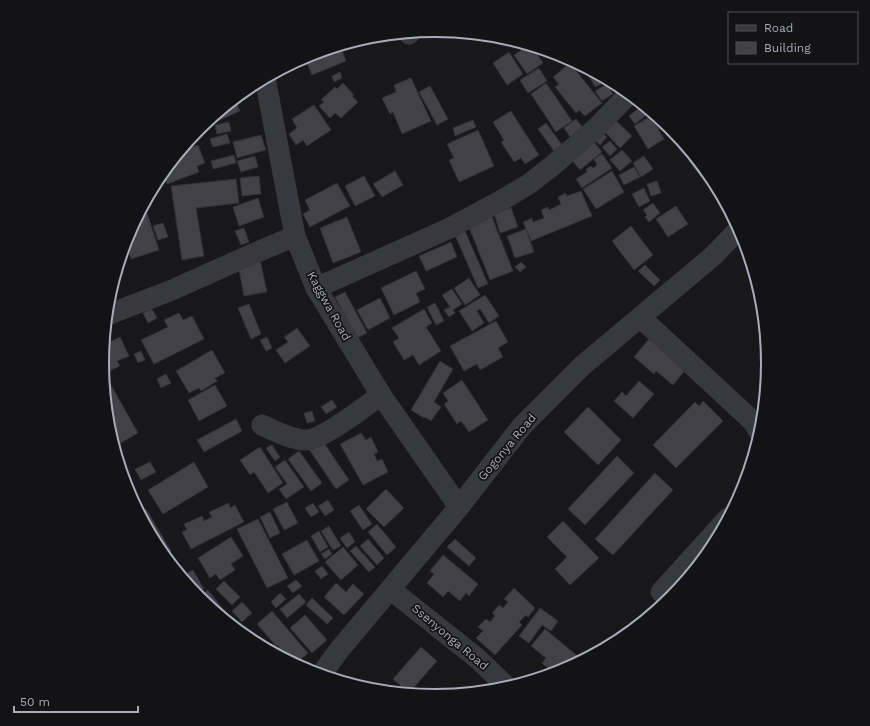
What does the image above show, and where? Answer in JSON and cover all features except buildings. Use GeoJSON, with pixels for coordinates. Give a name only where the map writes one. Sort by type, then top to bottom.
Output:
{"type":"FeatureCollection","features":[{"type":"Feature","properties":{"kind":"street","name":"Kaggwa Road"},"geometry":{"type":"LineString","coordinates":[[266,85],[295,236],[316,288],[381,396],[459,507]]}},
{"type":"Feature","properties":{"kind":"street"},"geometry":{"type":"LineString","coordinates":[[316,288],[450,228],[522,188],[552,166],[595,129],[625,98]]}},
{"type":"Feature","properties":{"kind":"street","name":"Gogonya Road"},"geometry":{"type":"LineString","coordinates":[[325,670],[340,649],[459,507],[522,426],[582,366],[713,256],[734,234]]}},
{"type":"Feature","properties":{"kind":"street"},"geometry":{"type":"LineString","coordinates":[[113,313],[166,292],[295,236]]}},
{"type":"Feature","properties":{"kind":"street"},"geometry":{"type":"LineString","coordinates":[[640,317],[755,425]]}},
{"type":"Feature","properties":{"kind":"street"},"geometry":{"type":"LineString","coordinates":[[262,425],[297,439],[312,439],[336,427],[381,396]]}},
{"type":"Feature","properties":{"kind":"street"},"geometry":{"type":"LineString","coordinates":[[661,592],[709,539]]}},
{"type":"Feature","properties":{"kind":"street","name":"Ssenyonga Road"},"geometry":{"type":"LineString","coordinates":[[390,589],[478,659],[502,682]]}}]}
